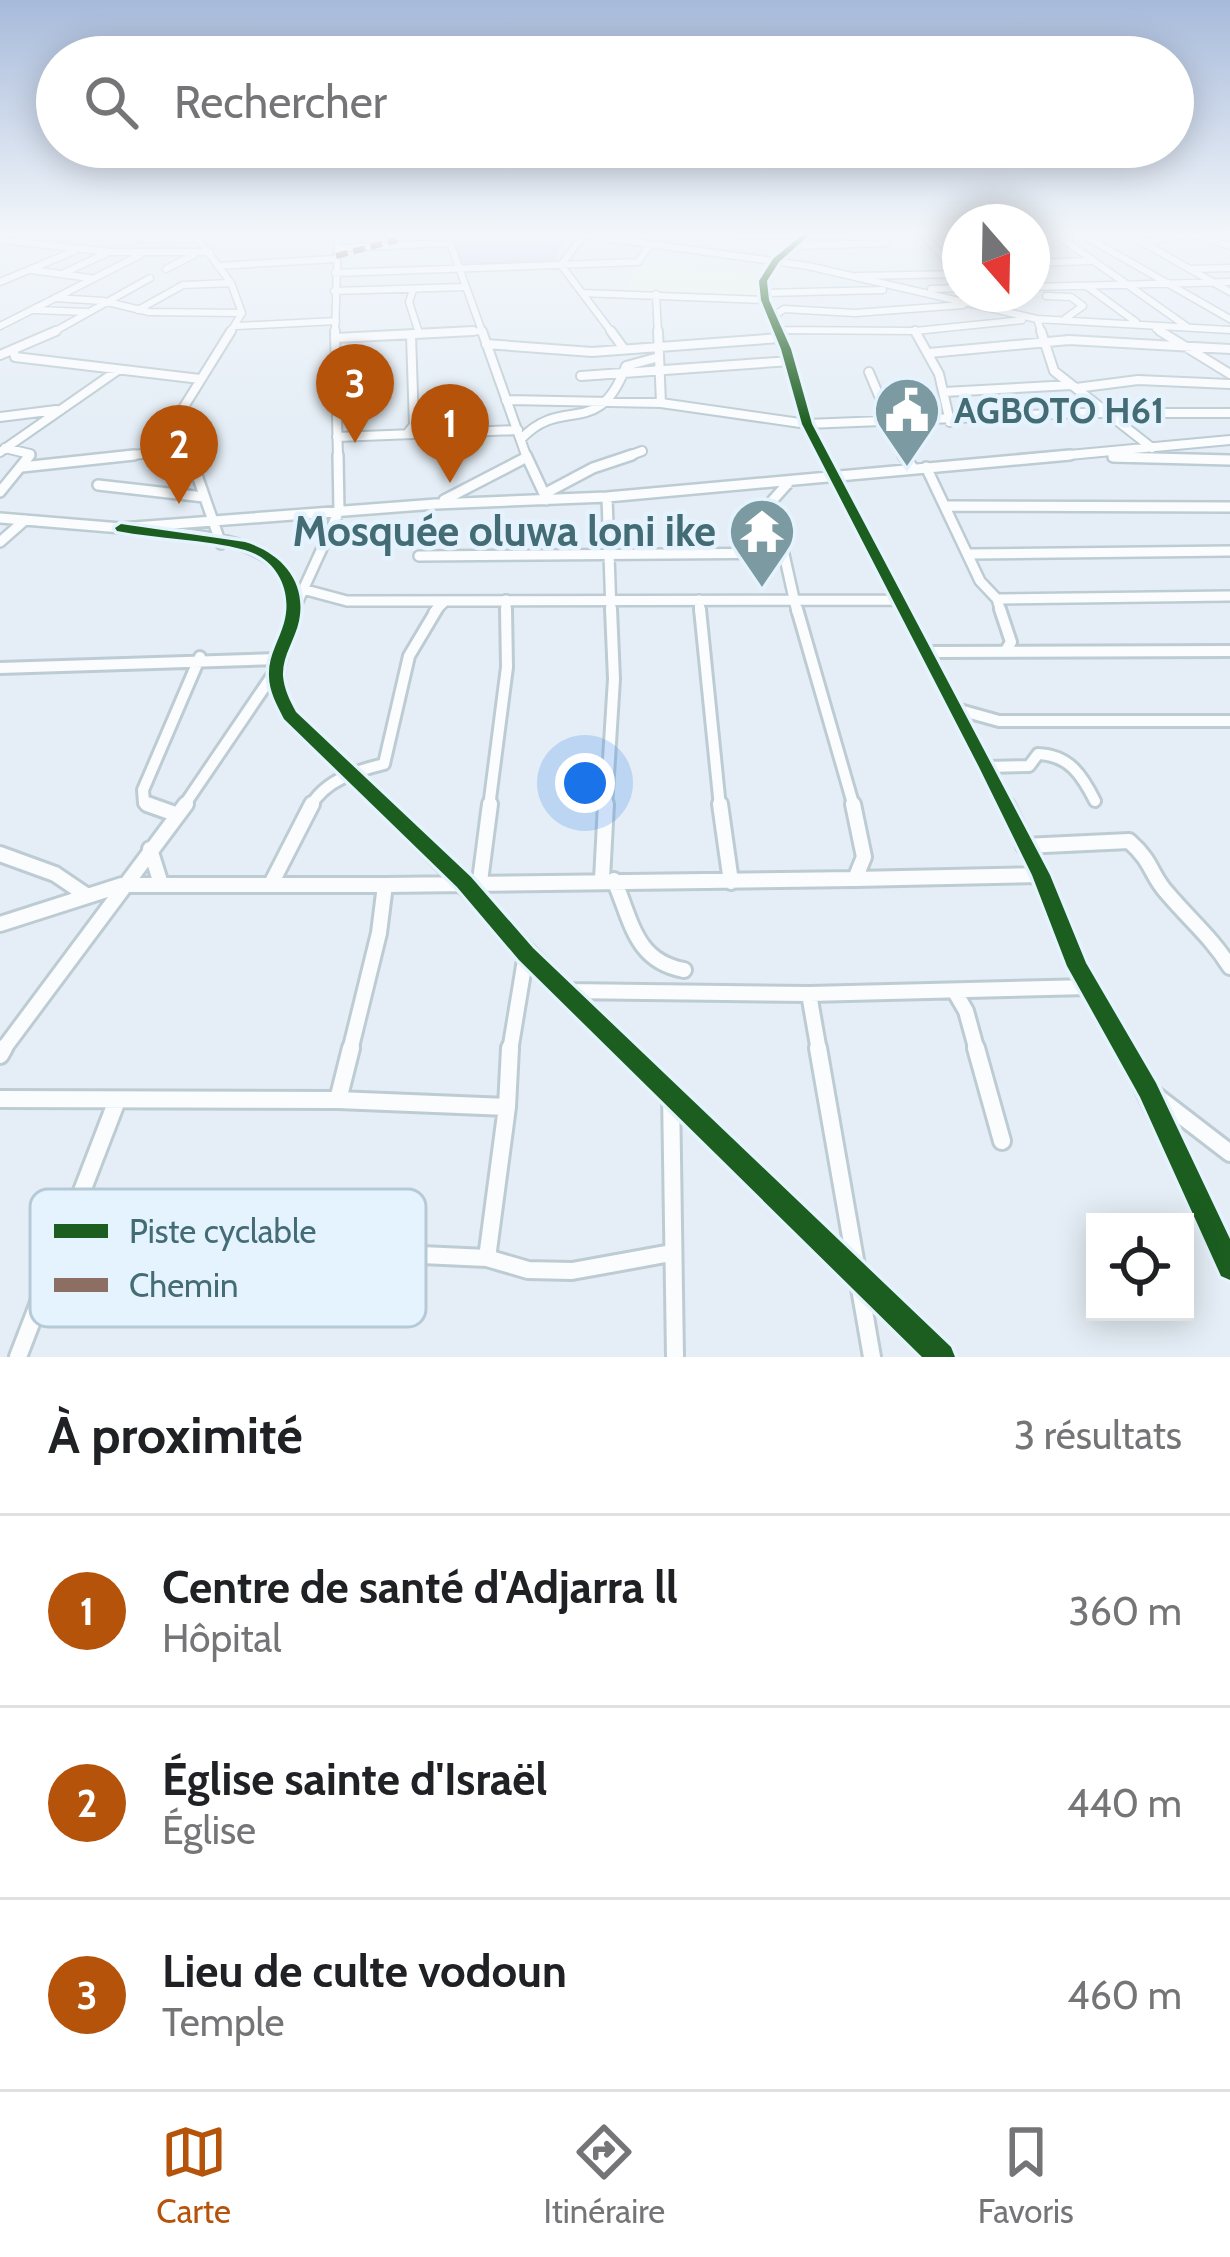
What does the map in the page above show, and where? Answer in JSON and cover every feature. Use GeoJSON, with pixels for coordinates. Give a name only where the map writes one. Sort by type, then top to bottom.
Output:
{"type":"FeatureCollection","features":[{"type":"Feature","properties":{"kind":"street"},"geometry":{"type":"LineString","coordinates":[[3,322],[54,298]]}},
{"type":"Feature","properties":{"kind":"street"},"geometry":{"type":"LineString","coordinates":[[59,298],[138,310],[242,313]]}},
{"type":"Feature","properties":{"kind":"street"},"geometry":{"type":"LineString","coordinates":[[0,355],[117,298]]}},
{"type":"Feature","properties":{"kind":"street"},"geometry":{"type":"LineString","coordinates":[[138,310],[159,298]]}},
{"type":"Feature","properties":{"kind":"street"},"geometry":{"type":"LineString","coordinates":[[221,544],[177,418],[236,326],[242,313],[237,298]]}},
{"type":"Feature","properties":{"kind":"street"},"geometry":{"type":"LineString","coordinates":[[0,1055],[122,885],[235,741],[277,665],[293,614],[339,511],[334,298]]}},
{"type":"Feature","properties":{"kind":"street"},"geometry":{"type":"LineString","coordinates":[[408,433],[414,425],[415,334],[410,298]]}},
{"type":"Feature","properties":{"kind":"street"},"geometry":{"type":"LineString","coordinates":[[468,298],[545,497]]}},
{"type":"Feature","properties":{"kind":"street"},"geometry":{"type":"LineString","coordinates":[[586,298],[624,349]]}},
{"type":"Feature","properties":{"kind":"street"},"geometry":{"type":"LineString","coordinates":[[656,298],[661,403]]}},
{"type":"Feature","properties":{"kind":"street"},"geometry":{"type":"LineString","coordinates":[[766,298],[807,424],[832,477],[853,508],[987,767],[1089,987],[1148,1090],[1230,1267]]}},
{"type":"Feature","properties":{"kind":"street"},"geometry":{"type":"LineString","coordinates":[[1060,321],[1083,306],[1073,298]]}},
{"type":"Feature","properties":{"kind":"street"},"geometry":{"type":"LineString","coordinates":[[1103,298],[1138,324]]}},
{"type":"Feature","properties":{"kind":"street"},"geometry":{"type":"LineString","coordinates":[[1147,298],[1189,328]]}},
{"type":"Feature","properties":{"kind":"street"},"geometry":{"type":"LineString","coordinates":[[1197,298],[1230,320]]}},
{"type":"Feature","properties":{"kind":"street"},"geometry":{"type":"LineString","coordinates":[[776,329],[784,309],[855,313],[942,308]]}},
{"type":"Feature","properties":{"kind":"street"},"geometry":{"type":"LineString","coordinates":[[34,310],[91,312]]}},
{"type":"Feature","properties":{"kind":"street"},"geometry":{"type":"LineString","coordinates":[[1011,312],[1037,320]]}},
{"type":"Feature","properties":{"kind":"street"},"geometry":{"type":"LineString","coordinates":[[486,344],[510,350],[624,349],[776,329],[915,332],[1037,320],[1230,330]]}},
{"type":"Feature","properties":{"kind":"street"},"geometry":{"type":"LineString","coordinates":[[1037,320],[1052,367],[1152,448]]}},
{"type":"Feature","properties":{"kind":"street"},"geometry":{"type":"LineString","coordinates":[[236,326],[336,321]]}},
{"type":"Feature","properties":{"kind":"street"},"geometry":{"type":"LineString","coordinates":[[1150,325],[1230,374]]}},
{"type":"Feature","properties":{"kind":"street"},"geometry":{"type":"LineString","coordinates":[[336,338],[481,331]]}},
{"type":"Feature","properties":{"kind":"street"},"geometry":{"type":"LineString","coordinates":[[915,332],[929,353],[950,422]]}},
{"type":"Feature","properties":{"kind":"street"},"geometry":{"type":"LineString","coordinates":[[929,353],[1043,342],[1230,349]]}},
{"type":"Feature","properties":{"kind":"street"},"geometry":{"type":"LineString","coordinates":[[14,352],[15,357],[56,364],[200,379]]}},
{"type":"Feature","properties":{"kind":"street"},"geometry":{"type":"LineString","coordinates":[[337,437],[519,435],[613,399],[634,361],[659,357]]}},
{"type":"Feature","properties":{"kind":"street"},"geometry":{"type":"LineString","coordinates":[[581,376],[790,361]]}},
{"type":"Feature","properties":{"kind":"street"},"geometry":{"type":"LineString","coordinates":[[3,450],[118,370]]}},
{"type":"Feature","properties":{"kind":"street"},"geometry":{"type":"LineString","coordinates":[[869,372],[887,423],[949,506],[980,581],[997,599],[1011,642],[1006,652]]}},
{"type":"Feature","properties":{"kind":"street"},"geometry":{"type":"LineString","coordinates":[[944,392],[1138,380],[1230,384]]}},
{"type":"Feature","properties":{"kind":"street"},"geometry":{"type":"LineString","coordinates":[[506,400],[613,399],[807,424],[1229,413]]}},
{"type":"Feature","properties":{"kind":"street"},"geometry":{"type":"LineString","coordinates":[[0,417],[58,410]]}},
{"type":"Feature","properties":{"kind":"street"},"geometry":{"type":"LineString","coordinates":[[121,528],[545,497],[608,497],[1230,440]]}},
{"type":"Feature","properties":{"kind":"street"},"geometry":{"type":"LineString","coordinates":[[22,467],[185,449]]}},
{"type":"Feature","properties":{"kind":"street"},"geometry":{"type":"LineString","coordinates":[[0,492],[22,467],[28,451],[3,450]]}},
{"type":"Feature","properties":{"kind":"street"},"geometry":{"type":"LineString","coordinates":[[545,497],[593,468],[642,451]]}},
{"type":"Feature","properties":{"kind":"street"},"geometry":{"type":"LineString","coordinates":[[1054,456],[1230,460]]}},
{"type":"Feature","properties":{"kind":"street"},"geometry":{"type":"LineString","coordinates":[[436,504],[526,457]]}},
{"type":"Feature","properties":{"kind":"street"},"geometry":{"type":"LineString","coordinates":[[792,480],[772,501],[781,553],[836,758],[863,836],[864,857],[855,879]]}},
{"type":"Feature","properties":{"kind":"street"},"geometry":{"type":"LineString","coordinates":[[98,485],[204,497]]}},
{"type":"Feature","properties":{"kind":"street"},"geometry":{"type":"LineString","coordinates":[[608,497],[614,679],[608,880],[646,954],[658,965],[684,970]]}},
{"type":"Feature","properties":{"kind":"street"},"geometry":{"type":"LineString","coordinates":[[949,506],[1230,507]]}},
{"type":"Feature","properties":{"kind":"street"},"geometry":{"type":"LineString","coordinates":[[0,518],[121,528],[264,550],[281,564],[293,614]]}},
{"type":"Feature","properties":{"kind":"street"},"geometry":{"type":"LineString","coordinates":[[0,542],[25,520]]}},
{"type":"Feature","properties":{"kind":"street"},"geometry":{"type":"LineString","coordinates":[[971,554],[1230,551]]}},
{"type":"Feature","properties":{"kind":"street"},"geometry":{"type":"LineString","coordinates":[[419,556],[781,553]]}},
{"type":"Feature","properties":{"kind":"street"},"geometry":{"type":"LineString","coordinates":[[306,590],[340,601],[897,599]]}},
{"type":"Feature","properties":{"kind":"street"},"geometry":{"type":"LineString","coordinates":[[997,599],[1230,596]]}},
{"type":"Feature","properties":{"kind":"street"},"geometry":{"type":"LineString","coordinates":[[472,881],[506,667],[506,600]]}},
{"type":"Feature","properties":{"kind":"street"},"geometry":{"type":"LineString","coordinates":[[699,600],[710,737],[730,882]]}},
{"type":"Feature","properties":{"kind":"street"},"geometry":{"type":"LineString","coordinates":[[271,884],[315,798],[350,772],[384,764],[410,647],[422,622],[445,601]]}},
{"type":"Feature","properties":{"kind":"street"},"geometry":{"type":"LineString","coordinates":[[928,652],[1230,651]]}},
{"type":"Feature","properties":{"kind":"street"},"geometry":{"type":"LineString","coordinates":[[0,668],[123,665],[200,657],[277,665]]}},
{"type":"Feature","properties":{"kind":"street"},"geometry":{"type":"LineString","coordinates":[[178,815],[144,802],[142,796],[176,705],[200,657]]}},
{"type":"Feature","properties":{"kind":"street"},"geometry":{"type":"LineString","coordinates":[[277,665],[277,688],[290,715],[472,881],[526,954],[941,1357]]}},
{"type":"Feature","properties":{"kind":"street"},"geometry":{"type":"LineString","coordinates":[[956,709],[999,721],[1230,721]]}},
{"type":"Feature","properties":{"kind":"street"},"geometry":{"type":"LineString","coordinates":[[970,735],[999,721]]}},
{"type":"Feature","properties":{"kind":"street"},"geometry":{"type":"LineString","coordinates":[[987,767],[1028,766],[1038,754],[1054,754],[1083,776],[1095,801]]}},
{"type":"Feature","properties":{"kind":"street"},"geometry":{"type":"LineString","coordinates":[[1024,846],[1129,841],[1150,859],[1164,891],[1208,932],[1230,967]]}},
{"type":"Feature","properties":{"kind":"street"},"geometry":{"type":"LineString","coordinates":[[150,849],[160,884]]}},
{"type":"Feature","properties":{"kind":"street"},"geometry":{"type":"LineString","coordinates":[[0,854],[55,874],[86,896]]}},
{"type":"Feature","properties":{"kind":"street"},"geometry":{"type":"LineString","coordinates":[[0,925],[55,912],[122,885],[730,882],[1041,875]]}},
{"type":"Feature","properties":{"kind":"street"},"geometry":{"type":"LineString","coordinates":[[338,1100],[379,933],[385,885]]}},
{"type":"Feature","properties":{"kind":"street"},"geometry":{"type":"LineString","coordinates":[[487,1258],[507,1107],[511,1023],[526,954]]}},
{"type":"Feature","properties":{"kind":"street"},"geometry":{"type":"LineString","coordinates":[[567,992],[809,994],[1089,987]]}},
{"type":"Feature","properties":{"kind":"street"},"geometry":{"type":"LineString","coordinates":[[955,992],[967,1011],[1002,1141]]}},
{"type":"Feature","properties":{"kind":"street"},"geometry":{"type":"LineString","coordinates":[[809,994],[872,1357]]}},
{"type":"Feature","properties":{"kind":"street"},"geometry":{"type":"LineString","coordinates":[[1148,1090],[1230,1153]]}},
{"type":"Feature","properties":{"kind":"street"},"geometry":{"type":"LineString","coordinates":[[671,1091],[675,1357]]}},
{"type":"Feature","properties":{"kind":"street"},"geometry":{"type":"LineString","coordinates":[[0,1100],[338,1100],[507,1107]]}},
{"type":"Feature","properties":{"kind":"street"},"geometry":{"type":"LineString","coordinates":[[84,1189],[116,1103]]}},
{"type":"Feature","properties":{"kind":"street"},"geometry":{"type":"LineString","coordinates":[[426,1256],[487,1258],[529,1270],[572,1270],[671,1252]]}},
{"type":"Feature","properties":{"kind":"street"},"geometry":{"type":"LineString","coordinates":[[18,1357],[30,1327]]}},
{"type":"Feature","properties":{"kind":"cycle path"},"geometry":{"type":"LineString","coordinates":[[765,298],[786,349],[807,424],[987,767],[1041,875],[1077,966],[1148,1090],[1230,1267]]}},
{"type":"Feature","properties":{"kind":"cycle path"},"geometry":{"type":"LineString","coordinates":[[121,528],[245,546],[276,562],[288,580],[294,603],[276,670],[290,715],[464,882],[526,954],[941,1357]]}},
{"type":"Feature","properties":{"kind":"place","name":"Lieu de culte vodoun"},"geometry":{"type":"Point","coordinates":[355,443]}},
{"type":"Feature","properties":{"kind":"place","name":"AGBOTO H61"},"geometry":{"type":"Point","coordinates":[907,469]}},
{"type":"Feature","properties":{"kind":"place","name":"Centre de santé d'Adjarra ll"},"geometry":{"type":"Point","coordinates":[450,483]}},
{"type":"Feature","properties":{"kind":"place","name":"Église sainte d'Israël"},"geometry":{"type":"Point","coordinates":[179,504]}},
{"type":"Feature","properties":{"kind":"place","name":"Mosquée oluwa loni ike"},"geometry":{"type":"Point","coordinates":[762,590]}}]}
